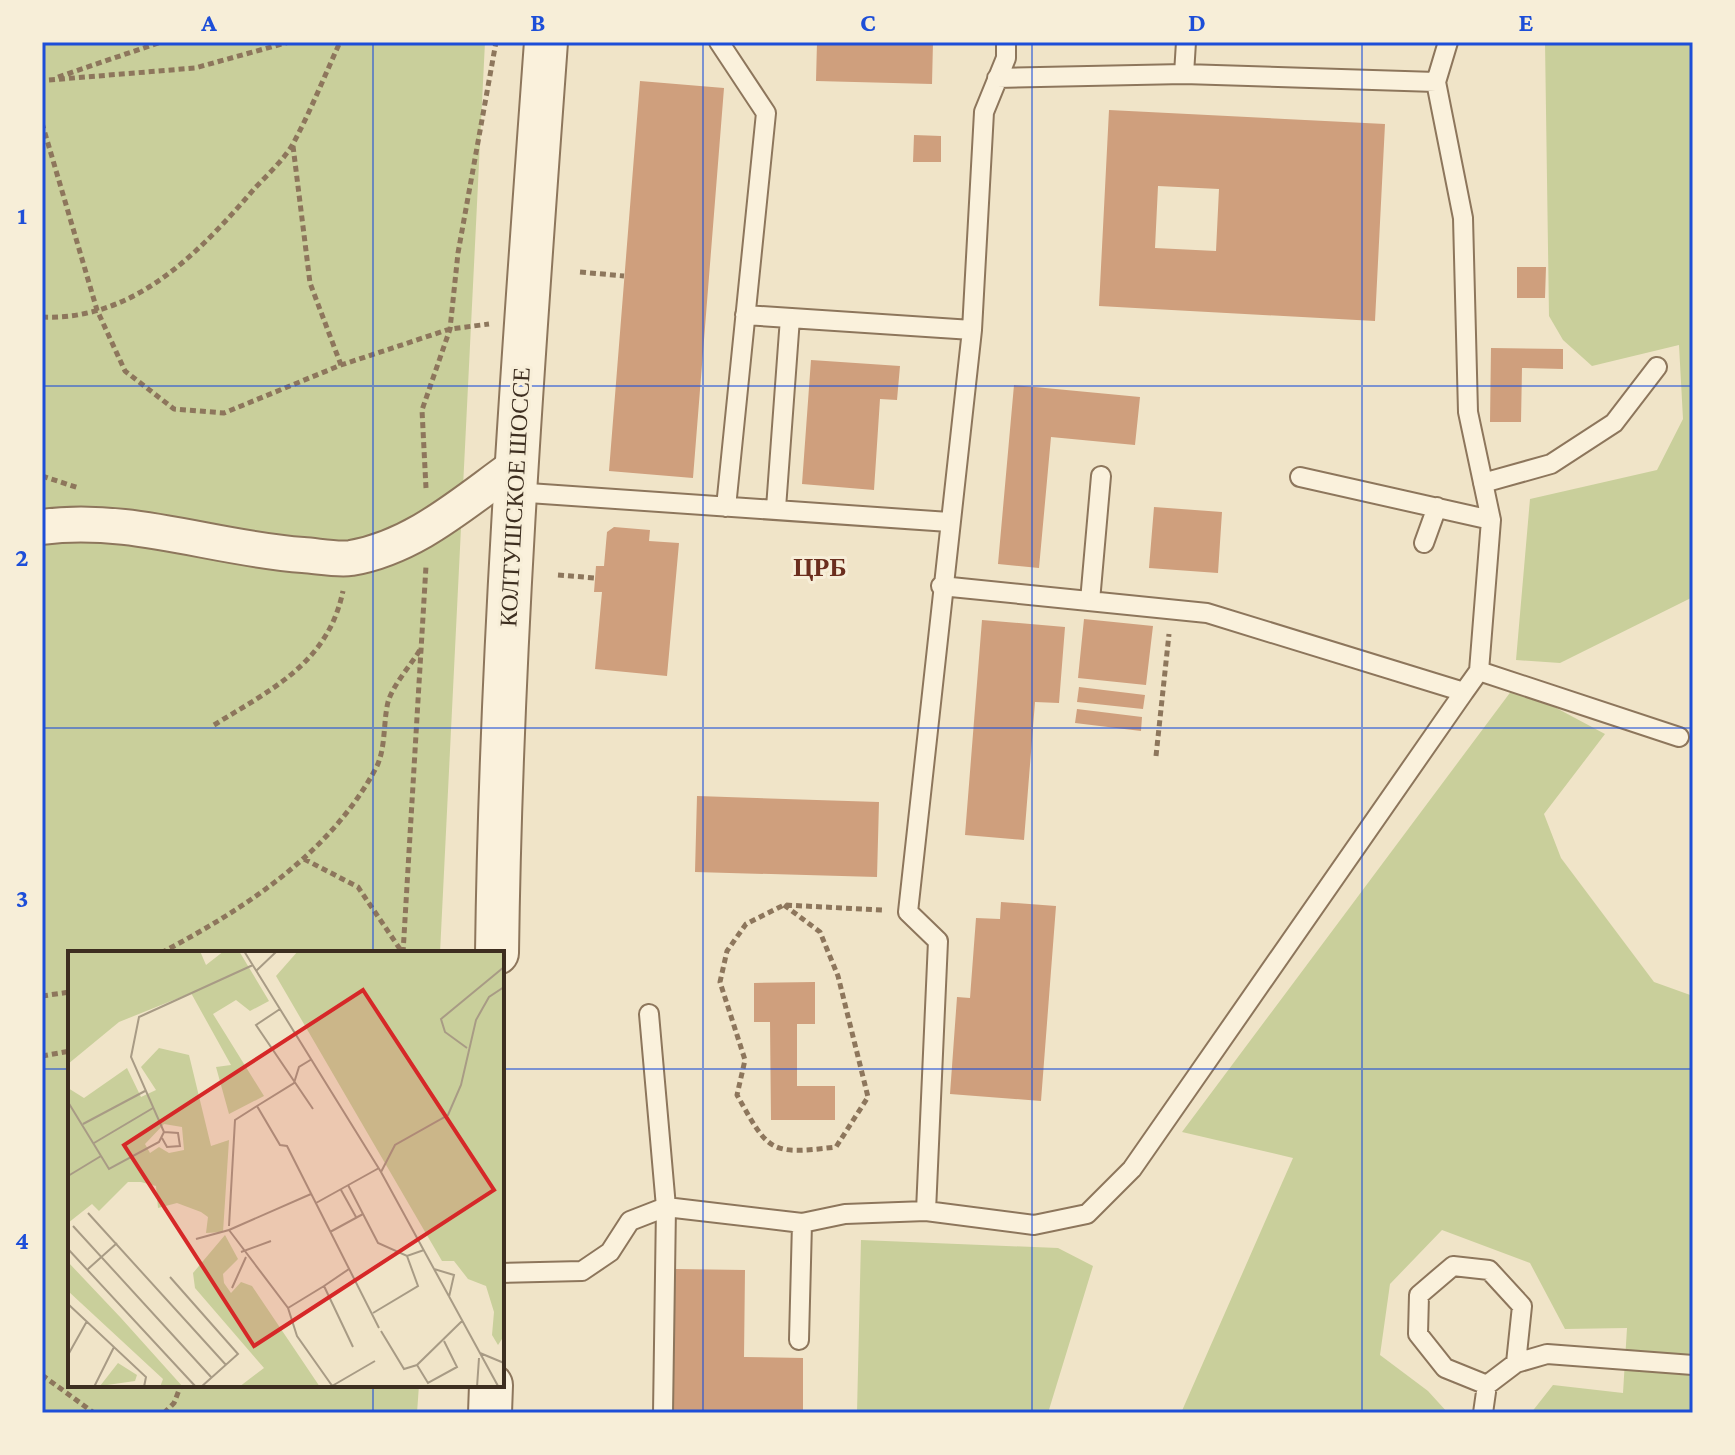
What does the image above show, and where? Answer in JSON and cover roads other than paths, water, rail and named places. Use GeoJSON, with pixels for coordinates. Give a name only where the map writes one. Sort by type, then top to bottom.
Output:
{"type":"FeatureCollection","features":[{"type":"Feature","properties":{"kind":"street","name":"КОЛТУШСКОЕ ШОССЕ"},"geometry":{"type":"LineString","coordinates":[[497,951],[499,805],[515,479],[546,42]]}},
{"type":"Feature","properties":{"kind":"street"},"geometry":{"type":"LineString","coordinates":[[42,527],[69,524],[178,533],[271,553],[350,558],[428,530],[515,479]]}},
{"type":"Feature","properties":{"kind":"street"},"geometry":{"type":"LineString","coordinates":[[490,1413],[491,1387]]}},
{"type":"Feature","properties":{"kind":"lane"},"geometry":{"type":"LineString","coordinates":[[719,42],[766,113],[726,507]]}},
{"type":"Feature","properties":{"kind":"lane"},"geometry":{"type":"LineString","coordinates":[[926,1211],[938,941],[908,912],[941,586],[972,330],[984,112],[1006,58],[1006,42]]}},
{"type":"Feature","properties":{"kind":"lane"},"geometry":{"type":"LineString","coordinates":[[1184,74],[1186,42]]}},
{"type":"Feature","properties":{"kind":"lane"},"geometry":{"type":"LineString","coordinates":[[504,1273],[582,1271],[610,1252],[630,1221],[666,1207],[802,1223],[845,1214],[926,1211],[1034,1225],[1087,1214],[1132,1169],[1479,671],[1491,520],[1468,412],[1463,218],[1436,82],[1448,42]]}},
{"type":"Feature","properties":{"kind":"lane"},"geometry":{"type":"LineString","coordinates":[[997,78],[1184,74],[1436,82]]}},
{"type":"Feature","properties":{"kind":"lane"},"geometry":{"type":"LineString","coordinates":[[745,315],[972,330]]}},
{"type":"Feature","properties":{"kind":"lane"},"geometry":{"type":"LineString","coordinates":[[776,508],[790,318]]}},
{"type":"Feature","properties":{"kind":"lane"},"geometry":{"type":"LineString","coordinates":[[1483,483],[1551,464],[1614,423],[1657,367]]}},
{"type":"Feature","properties":{"kind":"lane"},"geometry":{"type":"LineString","coordinates":[[1090,601],[1101,476]]}},
{"type":"Feature","properties":{"kind":"lane"},"geometry":{"type":"LineString","coordinates":[[1300,477],[1491,520]]}},
{"type":"Feature","properties":{"kind":"lane"},"geometry":{"type":"LineString","coordinates":[[515,479],[726,507],[949,522]]}},
{"type":"Feature","properties":{"kind":"lane"},"geometry":{"type":"LineString","coordinates":[[1424,543],[1437,507]]}},
{"type":"Feature","properties":{"kind":"lane"},"geometry":{"type":"LineString","coordinates":[[941,586],[1207,613],[1464,692]]}},
{"type":"Feature","properties":{"kind":"lane"},"geometry":{"type":"LineString","coordinates":[[1479,671],[1679,737]]}},
{"type":"Feature","properties":{"kind":"lane"},"geometry":{"type":"LineString","coordinates":[[649,1014],[666,1207],[663,1413]]}},
{"type":"Feature","properties":{"kind":"lane"},"geometry":{"type":"LineString","coordinates":[[799,1340],[802,1223]]}},
{"type":"Feature","properties":{"kind":"lane"},"geometry":{"type":"LineString","coordinates":[[1487,1385],[1445,1368],[1418,1334],[1419,1295],[1453,1266],[1489,1270],[1522,1306],[1516,1363]]}},
{"type":"Feature","properties":{"kind":"lane"},"geometry":{"type":"LineString","coordinates":[[1483,1413],[1487,1385],[1516,1363],[1547,1354],[1693,1365]]}},
{"type":"Feature","properties":{"kind":"district","name":"ЦРБ"},"geometry":{"type":"Point","coordinates":[820,567]}}]}
